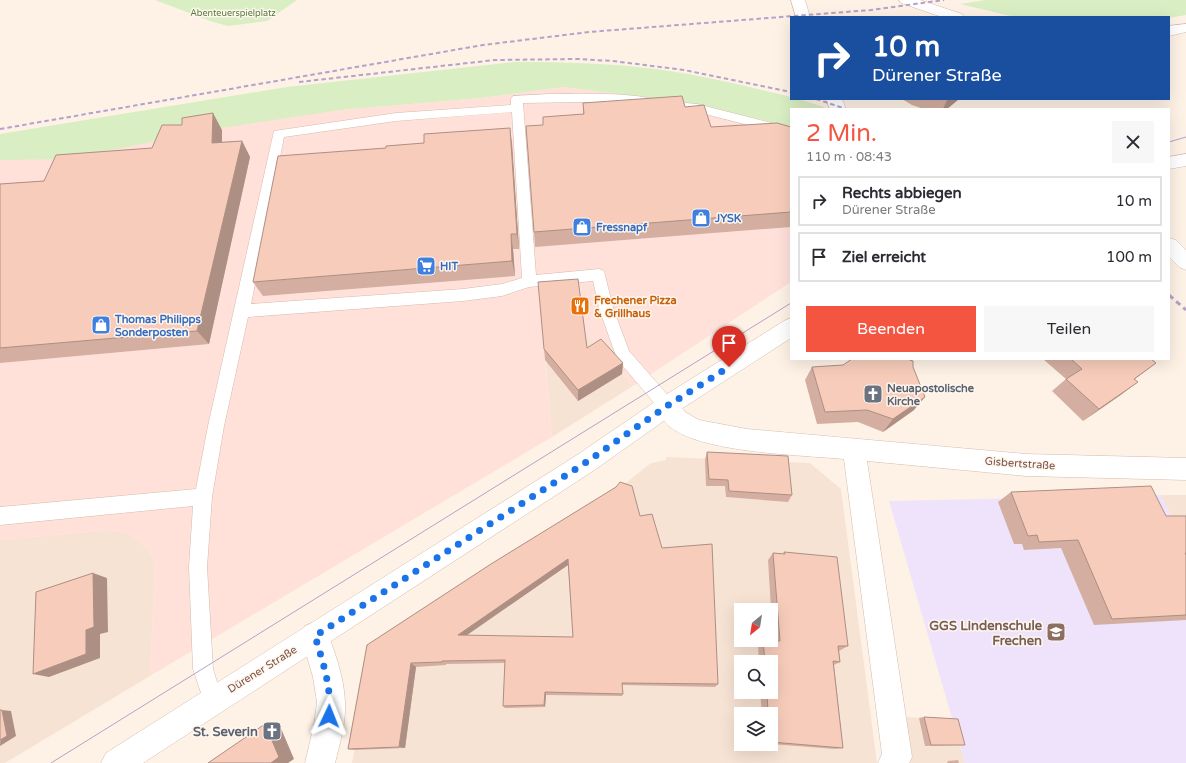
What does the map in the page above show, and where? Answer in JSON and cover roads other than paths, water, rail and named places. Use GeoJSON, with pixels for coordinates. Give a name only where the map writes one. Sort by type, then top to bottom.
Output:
{"type":"FeatureCollection","features":[{"type":"Feature","properties":{"kind":"street"},"geometry":{"type":"LineString","coordinates":[[798,0],[803,16]]}},
{"type":"Feature","properties":{"kind":"street"},"geometry":{"type":"LineString","coordinates":[[906,0],[954,16]]}},
{"type":"Feature","properties":{"kind":"street"},"geometry":{"type":"LineString","coordinates":[[1170,31],[1186,28]]}},
{"type":"Feature","properties":{"kind":"street"},"geometry":{"type":"LineString","coordinates":[[1170,162],[1186,160]]}},
{"type":"Feature","properties":{"kind":"street"},"geometry":{"type":"LineString","coordinates":[[1170,246],[1186,262]]}},
{"type":"Feature","properties":{"kind":"street","name":"Dürener Straße"},"geometry":{"type":"LineString","coordinates":[[116,763],[585,463],[667,406],[790,329]]}},
{"type":"Feature","properties":{"kind":"street","name":"Gisbertstraße"},"geometry":{"type":"LineString","coordinates":[[667,406],[677,419],[694,428],[718,435],[1026,465],[1186,468]]}},
{"type":"Feature","properties":{"kind":"street"},"geometry":{"type":"LineString","coordinates":[[854,449],[897,757],[894,763]]}},
{"type":"Feature","properties":{"kind":"street"},"geometry":{"type":"LineString","coordinates":[[315,636],[327,675],[331,702],[328,731],[320,763]]}},
{"type":"Feature","properties":{"kind":"lane"},"geometry":{"type":"LineString","coordinates":[[529,281],[517,99],[568,96],[621,99],[659,104]]}},
{"type":"Feature","properties":{"kind":"lane"},"geometry":{"type":"LineString","coordinates":[[674,105],[697,108],[790,132]]}},
{"type":"Feature","properties":{"kind":"lane"},"geometry":{"type":"LineString","coordinates":[[212,701],[203,669],[198,567],[203,497],[216,426],[242,311],[278,134],[396,117],[518,108]]}},
{"type":"Feature","properties":{"kind":"lane"},"geometry":{"type":"LineString","coordinates":[[242,311],[463,295],[502,290],[529,281],[599,275],[606,308],[623,354],[667,406]]}},
{"type":"Feature","properties":{"kind":"lane"},"geometry":{"type":"LineString","coordinates":[[0,516],[203,497]]}},
{"type":"Feature","properties":{"kind":"tram line"},"geometry":{"type":"LineString","coordinates":[[1170,142],[1186,137]]}},
{"type":"Feature","properties":{"kind":"tram line"},"geometry":{"type":"LineString","coordinates":[[51,763],[790,304]]}},
{"type":"Feature","properties":{"kind":"railway"},"geometry":{"type":"LineString","coordinates":[[794,16],[871,10],[944,0]]}},
{"type":"Feature","properties":{"kind":"railway"},"geometry":{"type":"LineString","coordinates":[[0,129],[483,45],[589,32],[790,16]]}},
{"type":"Feature","properties":{"kind":"railway"},"geometry":{"type":"LineString","coordinates":[[299,82],[495,60],[578,59],[613,61],[684,70],[790,92]]}},
{"type":"Feature","properties":{"kind":"railway"},"geometry":{"type":"LineString","coordinates":[[819,100],[843,108]]}},
{"type":"Feature","properties":{"kind":"railway"},"geometry":{"type":"LineString","coordinates":[[1170,296],[1186,310]]}},
{"type":"Feature","properties":{"kind":"place","name":"JYSK"},"geometry":{"type":"Point","coordinates":[701,218]}},
{"type":"Feature","properties":{"kind":"place","name":"Fressnapf"},"geometry":{"type":"Point","coordinates":[582,227]}},
{"type":"Feature","properties":{"kind":"place","name":"HIT"},"geometry":{"type":"Point","coordinates":[426,266]}},
{"type":"Feature","properties":{"kind":"place","name":"Frechener Pizza & Grillhaus"},"geometry":{"type":"Point","coordinates":[580,306]}},
{"type":"Feature","properties":{"kind":"place","name":"Thomas Philipps Sonderposten"},"geometry":{"type":"Point","coordinates":[101,325]}},
{"type":"Feature","properties":{"kind":"place","name":"Neuapostolische Kirche"},"geometry":{"type":"Point","coordinates":[873,394]}},
{"type":"Feature","properties":{"kind":"place","name":"GGS Lindenschule Frechen"},"geometry":{"type":"Point","coordinates":[1056,632]}},
{"type":"Feature","properties":{"kind":"place","name":"St. Severin"},"geometry":{"type":"Point","coordinates":[272,731]}},
{"type":"Feature","properties":{"kind":"park label","name":"Abenteuerspielplatz"},"geometry":{"type":"Point","coordinates":[233,13]}}]}
